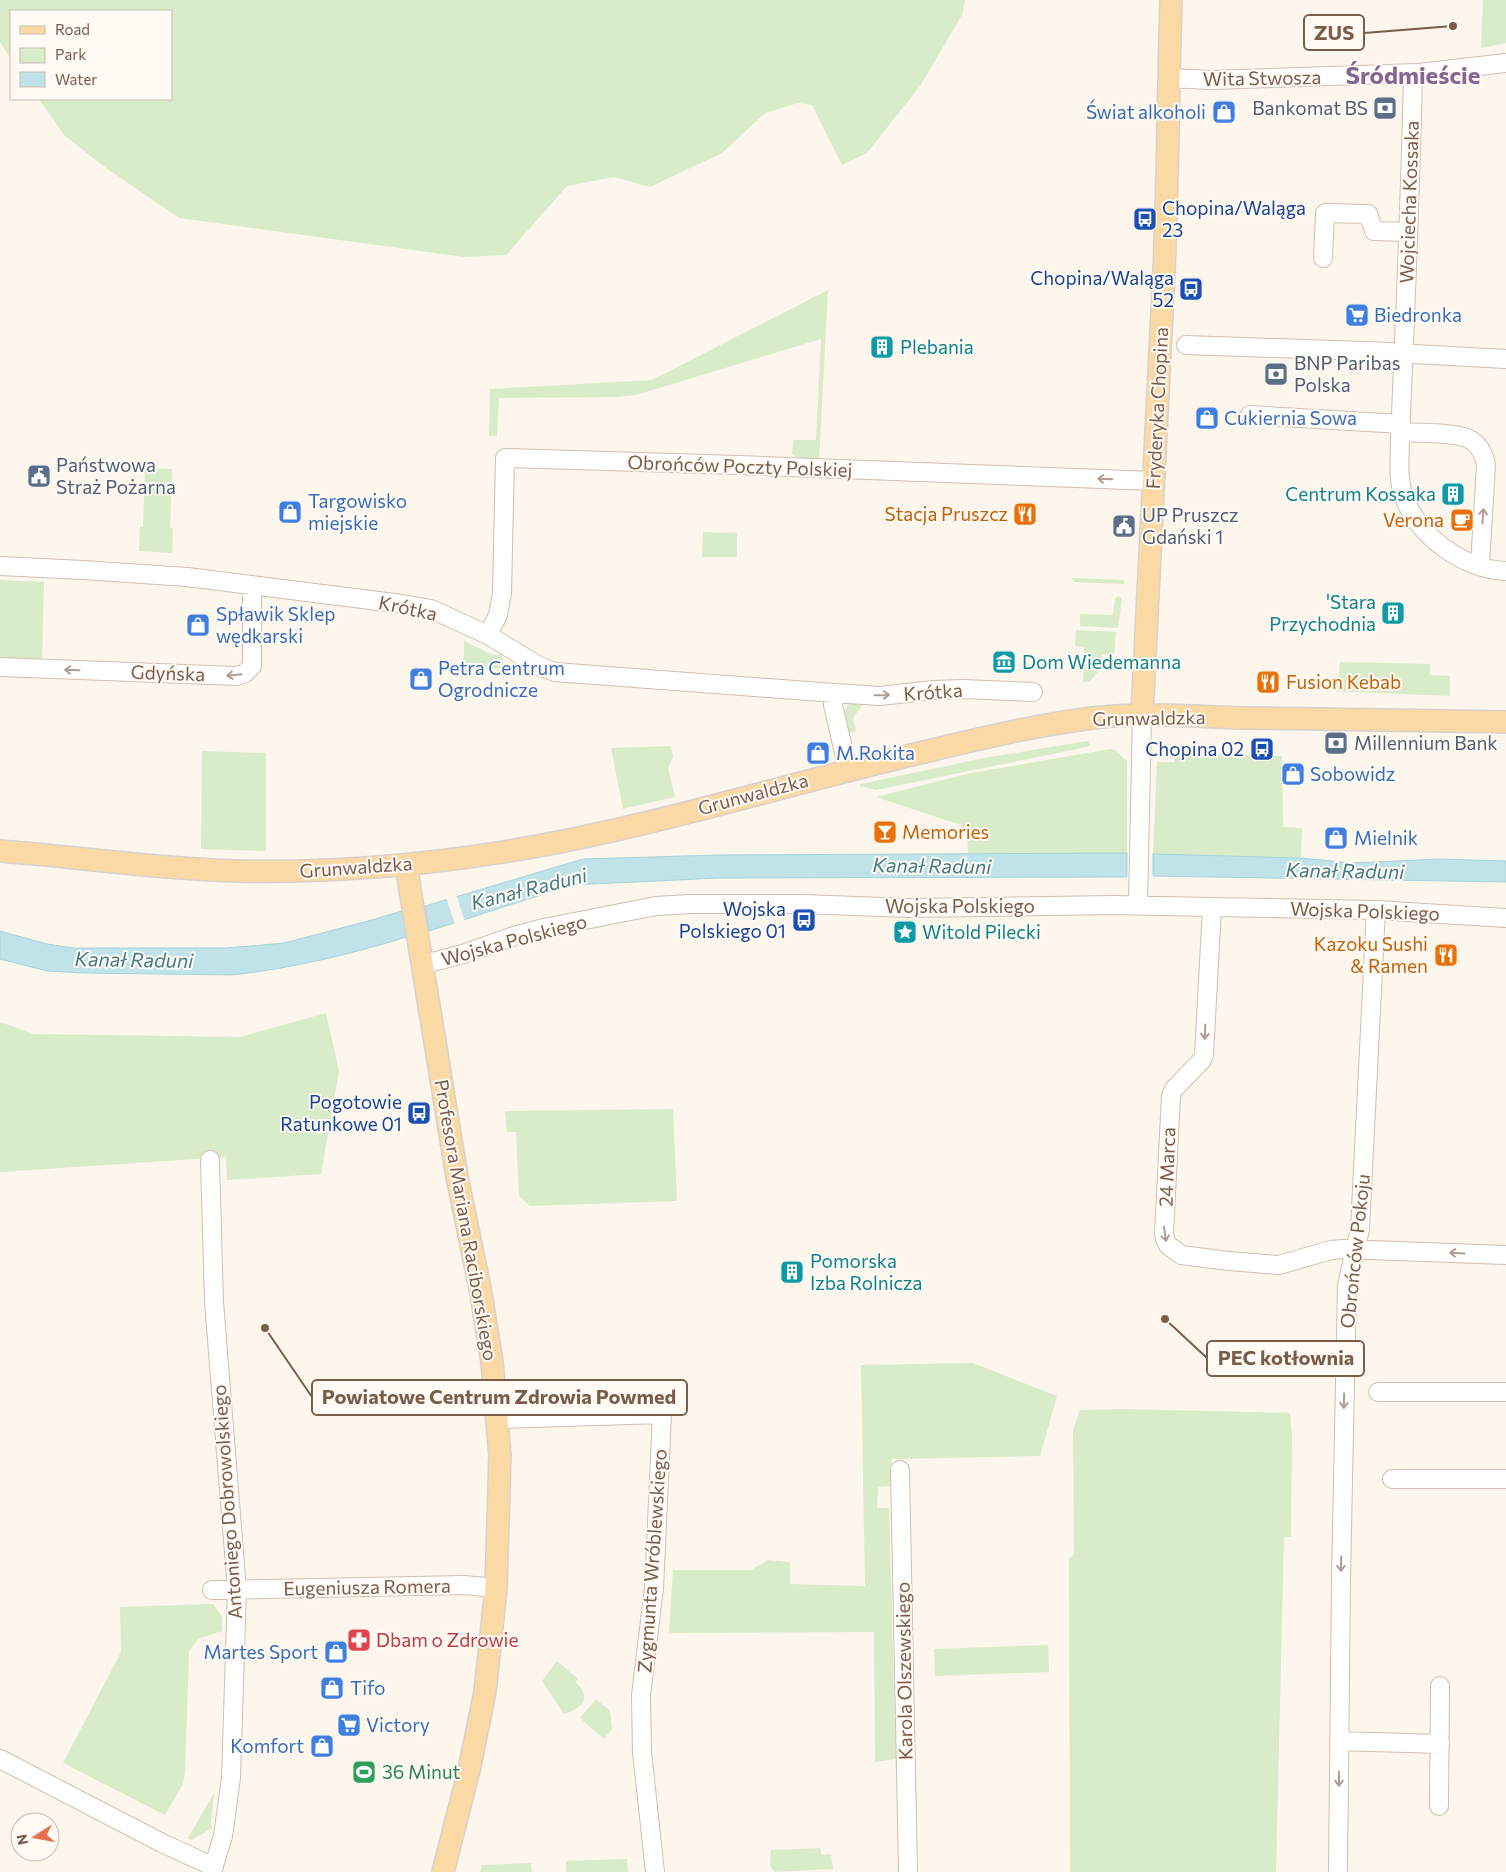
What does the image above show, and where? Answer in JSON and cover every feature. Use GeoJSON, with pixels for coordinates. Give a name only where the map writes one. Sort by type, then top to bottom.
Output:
{"type":"FeatureCollection","features":[{"type":"Feature","properties":{"kind":"main road","name":"Fryderyka Chopina"},"geometry":{"type":"LineString","coordinates":[[1142,715],[1164,251],[1171,0]]}},
{"type":"Feature","properties":{"kind":"main road","name":"Grunwaldzka"},"geometry":{"type":"LineString","coordinates":[[0,851],[231,871],[303,872],[406,865],[503,852],[588,836],[848,770],[1000,734],[1093,718],[1142,715],[1506,722]]}},
{"type":"Feature","properties":{"kind":"main road","name":"Profesora Mariana Raciborskiego"},"geometry":{"type":"LineString","coordinates":[[406,865],[457,1177],[480,1288],[492,1362],[501,1482],[496,1588],[485,1692],[469,1770],[443,1872]]}},
{"type":"Feature","properties":{"kind":"street","name":"Wita Stwosza"},"geometry":{"type":"LineString","coordinates":[[1168,78],[1210,80],[1413,73],[1469,69],[1506,63]]}},
{"type":"Feature","properties":{"kind":"street","name":"Wojciecha Kossaka"},"geometry":{"type":"LineString","coordinates":[[1413,73],[1400,477],[1404,497],[1409,507],[1420,524],[1438,543],[1458,556],[1489,569],[1506,571]]}},
{"type":"Feature","properties":{"kind":"street"},"geometry":{"type":"LineString","coordinates":[[1323,258],[1325,212],[1368,214],[1374,231],[1408,232]]}},
{"type":"Feature","properties":{"kind":"street"},"geometry":{"type":"LineString","coordinates":[[1186,345],[1392,352]]}},
{"type":"Feature","properties":{"kind":"street"},"geometry":{"type":"LineString","coordinates":[[1414,354],[1506,359]]}},
{"type":"Feature","properties":{"kind":"street"},"geometry":{"type":"LineString","coordinates":[[1250,415],[1401,428],[1468,438],[1484,454],[1486,465],[1480,565]]}},
{"type":"Feature","properties":{"kind":"street","name":"Obrońców Poczty Polskiej"},"geometry":{"type":"LineString","coordinates":[[488,635],[498,615],[502,594],[505,458],[1154,481]]}},
{"type":"Feature","properties":{"kind":"street","name":"Krótka"},"geometry":{"type":"LineString","coordinates":[[0,566],[187,577],[431,609],[488,635],[539,666],[556,672],[880,696],[934,690],[1033,692]]}},
{"type":"Feature","properties":{"kind":"street","name":"Gdyńska"},"geometry":{"type":"LineString","coordinates":[[0,667],[237,676],[245,673],[252,666],[252,586]]}},
{"type":"Feature","properties":{"kind":"street"},"geometry":{"type":"LineString","coordinates":[[834,693],[833,705],[848,770]]}},
{"type":"Feature","properties":{"kind":"street","name":"Fryderyka Chopina"},"geometry":{"type":"LineString","coordinates":[[1138,906],[1142,715]]}},
{"type":"Feature","properties":{"kind":"street","name":"Wojska Polskiego"},"geometry":{"type":"LineString","coordinates":[[422,964],[463,954],[514,936],[544,928],[656,906],[690,904],[804,904],[908,908],[1212,906],[1376,910],[1506,918]]}},
{"type":"Feature","properties":{"kind":"street","name":"24 Marca"},"geometry":{"type":"LineString","coordinates":[[1212,906],[1204,1055],[1202,1060],[1174,1089],[1171,1096],[1164,1234],[1164,1239],[1168,1245],[1181,1255],[1199,1259],[1279,1264],[1331,1250],[1356,1249],[1506,1255]]}},
{"type":"Feature","properties":{"kind":"street","name":"Obrońców Pokoju"},"geometry":{"type":"LineString","coordinates":[[1338,1872],[1347,1284],[1360,1229],[1376,910]]}},
{"type":"Feature","properties":{"kind":"street","name":"Antoniego Dobrowolskiego"},"geometry":{"type":"LineString","coordinates":[[210,1160],[215,1310],[237,1590],[230,1778],[223,1836],[213,1870]]}},
{"type":"Feature","properties":{"kind":"street"},"geometry":{"type":"LineString","coordinates":[[1378,1392],[1506,1392]]}},
{"type":"Feature","properties":{"kind":"street","name":"Zygmunta Wróblewskiego"},"geometry":{"type":"LineString","coordinates":[[497,1419],[662,1414],[654,1588],[641,1695],[642,1752],[655,1872]]}},
{"type":"Feature","properties":{"kind":"street","name":"Karola Olszewskiego"},"geometry":{"type":"LineString","coordinates":[[900,1470],[908,1872]]}},
{"type":"Feature","properties":{"kind":"street"},"geometry":{"type":"LineString","coordinates":[[1392,1479],[1506,1479]]}},
{"type":"Feature","properties":{"kind":"street","name":"Eugeniusza Romera"},"geometry":{"type":"LineString","coordinates":[[212,1590],[464,1585],[496,1588]]}},
{"type":"Feature","properties":{"kind":"street"},"geometry":{"type":"LineString","coordinates":[[1439,1806],[1440,1686]]}},
{"type":"Feature","properties":{"kind":"street"},"geometry":{"type":"LineString","coordinates":[[1339,1741],[1440,1744]]}},
{"type":"Feature","properties":{"kind":"street"},"geometry":{"type":"LineString","coordinates":[[0,1759],[213,1870]]}},
{"type":"Feature","properties":{"kind":"green space"},"geometry":{"type":"Polygon","coordinates":[[[0,0],[965,0],[962,15],[920,86],[867,153],[842,165],[812,105],[798,103],[765,113],[722,153],[650,187],[614,177],[567,186],[506,255],[464,257],[179,218],[106,168],[64,135],[40,100],[172,100],[172,10],[10,10],[10,57],[0,42],[0,0]]]}},
{"type":"Feature","properties":{"kind":"green space"},"geometry":{"type":"Polygon","coordinates":[[[1483,0],[1506,0],[1506,43],[1481,48],[1483,0]]]}},
{"type":"Feature","properties":{"kind":"green space"},"geometry":{"type":"Polygon","coordinates":[[[828,290],[819,463],[802,462],[802,458],[797,458],[792,454],[793,440],[816,440],[821,339],[636,395],[615,397],[499,398],[497,436],[489,436],[490,389],[652,380],[828,290]]]}},
{"type":"Feature","properties":{"kind":"green space"},"geometry":{"type":"Polygon","coordinates":[[[145,468],[172,469],[170,528],[173,528],[172,553],[139,551],[140,527],[143,527],[145,468]]]}},
{"type":"Feature","properties":{"kind":"green space"},"geometry":{"type":"Polygon","coordinates":[[[703,532],[737,533],[737,557],[702,557],[703,532]]]}},
{"type":"Feature","properties":{"kind":"green space"},"geometry":{"type":"Polygon","coordinates":[[[1071,578],[1124,580],[1124,584],[1074,582],[1071,578]]]}},
{"type":"Feature","properties":{"kind":"green space"},"geometry":{"type":"Polygon","coordinates":[[[0,580],[44,582],[42,661],[0,659],[0,580]]]}},
{"type":"Feature","properties":{"kind":"green space"},"geometry":{"type":"Polygon","coordinates":[[[1118,596],[1122,598],[1118,628],[1080,626],[1080,614],[1113,615],[1115,599],[1118,596]]]}},
{"type":"Feature","properties":{"kind":"green space"},"geometry":{"type":"Polygon","coordinates":[[[1076,630],[1116,632],[1114,655],[1102,654],[1098,672],[1089,682],[1083,682],[1084,647],[1075,646],[1076,630]]]}},
{"type":"Feature","properties":{"kind":"green space"},"geometry":{"type":"Polygon","coordinates":[[[464,641],[491,654],[502,655],[504,668],[464,669],[464,641]]]}},
{"type":"Feature","properties":{"kind":"green space"},"geometry":{"type":"Polygon","coordinates":[[[1340,662],[1430,664],[1430,675],[1450,676],[1450,696],[1332,691],[1339,676],[1340,662]]]}},
{"type":"Feature","properties":{"kind":"green space"},"geometry":{"type":"Polygon","coordinates":[[[851,701],[864,703],[853,718],[856,731],[849,734],[844,717],[851,701]]]}},
{"type":"Feature","properties":{"kind":"green space"},"geometry":{"type":"Polygon","coordinates":[[[1087,741],[1090,745],[1087,747],[876,790],[860,786],[860,784],[984,758],[1087,741]]]}},
{"type":"Feature","properties":{"kind":"green space"},"geometry":{"type":"Polygon","coordinates":[[[671,746],[673,757],[668,768],[675,797],[623,809],[611,748],[671,746]]]}},
{"type":"Feature","properties":{"kind":"green space"},"geometry":{"type":"Polygon","coordinates":[[[1110,749],[1115,750],[1127,761],[1127,853],[968,854],[967,827],[876,797],[971,773],[1110,749]]]}},
{"type":"Feature","properties":{"kind":"green space"},"geometry":{"type":"Polygon","coordinates":[[[202,751],[266,753],[266,851],[201,849],[202,751]]]}},
{"type":"Feature","properties":{"kind":"green space"},"geometry":{"type":"Polygon","coordinates":[[[1175,753],[1282,756],[1283,827],[1302,828],[1301,858],[1153,854],[1157,762],[1175,762],[1175,753]]]}},
{"type":"Feature","properties":{"kind":"green space"},"geometry":{"type":"Polygon","coordinates":[[[326,1013],[339,1071],[321,1174],[227,1180],[226,1157],[0,1172],[0,1022],[34,1034],[240,1037],[326,1013]]]}},
{"type":"Feature","properties":{"kind":"green space"},"geometry":{"type":"Polygon","coordinates":[[[673,1109],[677,1201],[530,1206],[519,1196],[516,1132],[507,1132],[505,1111],[673,1109]]]}},
{"type":"Feature","properties":{"kind":"green space"},"geometry":{"type":"Polygon","coordinates":[[[973,1363],[1057,1396],[1040,1456],[892,1459],[892,1486],[878,1487],[877,1508],[889,1508],[896,1759],[875,1762],[874,1632],[669,1633],[673,1570],[751,1570],[768,1560],[790,1562],[790,1584],[865,1586],[861,1365],[973,1363]]]}},
{"type":"Feature","properties":{"kind":"green space"},"geometry":{"type":"Polygon","coordinates":[[[1122,1409],[1290,1413],[1292,1436],[1291,1537],[1284,1537],[1276,1872],[1070,1872],[1069,1559],[1074,1554],[1073,1430],[1080,1410],[1122,1409]]]}},
{"type":"Feature","properties":{"kind":"green space"},"geometry":{"type":"Polygon","coordinates":[[[213,1604],[222,1616],[222,1631],[198,1639],[189,1651],[185,1773],[183,1784],[165,1815],[63,1763],[121,1652],[120,1607],[213,1604]]]}},
{"type":"Feature","properties":{"kind":"green space"},"geometry":{"type":"Polygon","coordinates":[[[1048,1645],[1049,1672],[935,1676],[934,1649],[1048,1645]]]}},
{"type":"Feature","properties":{"kind":"green space"},"geometry":{"type":"Polygon","coordinates":[[[557,1661],[578,1679],[575,1682],[580,1687],[584,1697],[580,1706],[564,1714],[542,1681],[557,1661]]]}},
{"type":"Feature","properties":{"kind":"green space"},"geometry":{"type":"Polygon","coordinates":[[[596,1699],[610,1711],[612,1729],[604,1739],[580,1718],[596,1699]]]}},
{"type":"Feature","properties":{"kind":"green space"},"geometry":{"type":"Polygon","coordinates":[[[214,1793],[212,1828],[192,1840],[188,1838],[214,1793]]]}},
{"type":"Feature","properties":{"kind":"green space"},"geometry":{"type":"Polygon","coordinates":[[[820,1848],[822,1855],[831,1854],[833,1869],[775,1872],[770,1866],[771,1850],[820,1848]]]}},
{"type":"Feature","properties":{"kind":"green space"},"geometry":{"type":"Polygon","coordinates":[[[627,1859],[628,1872],[566,1872],[566,1861],[627,1859]]]}},
{"type":"Feature","properties":{"kind":"green space"},"geometry":{"type":"Polygon","coordinates":[[[531,1863],[532,1872],[480,1872],[482,1865],[531,1863]]]}},
{"type":"Feature","properties":{"kind":"water","name":"Kanał Raduni"},"geometry":{"type":"Polygon","coordinates":[[[1127,853],[1127,877],[718,878],[572,885],[429,931],[425,906],[583,859],[718,855],[1127,853]]]}},
{"type":"Feature","properties":{"kind":"water","name":"Kanał Raduni"},"geometry":{"type":"Polygon","coordinates":[[[1153,854],[1301,858],[1352,863],[1441,859],[1506,861],[1506,882],[1153,876],[1153,854]]]}},
{"type":"Feature","properties":{"kind":"water","name":"Kanał Raduni"},"geometry":{"type":"Polygon","coordinates":[[[402,911],[407,937],[320,960],[277,969],[232,975],[47,971],[0,959],[0,931],[47,944],[73,948],[225,948],[284,943],[402,911]]]}},
{"type":"Feature","properties":{"kind":"pier"},"geometry":{"type":"Polygon","coordinates":[[[456,894],[465,922],[455,925],[446,897],[456,894]]]}},
{"type":"Feature","properties":{"kind":"place","name":"ZUS"},"geometry":{"type":"Point","coordinates":[1453,26]}},
{"type":"Feature","properties":{"kind":"place","name":"Bankomat BS"},"geometry":{"type":"Point","coordinates":[1385,108]}},
{"type":"Feature","properties":{"kind":"place","name":"Świat alkoholi"},"geometry":{"type":"Point","coordinates":[1224,112]}},
{"type":"Feature","properties":{"kind":"place","name":"Chopina/Waląga 23"},"geometry":{"type":"Point","coordinates":[1145,219]}},
{"type":"Feature","properties":{"kind":"place","name":"Chopina/Waląga 52"},"geometry":{"type":"Point","coordinates":[1191,289]}},
{"type":"Feature","properties":{"kind":"place","name":"Biedronka"},"geometry":{"type":"Point","coordinates":[1357,315]}},
{"type":"Feature","properties":{"kind":"place","name":"Plebania"},"geometry":{"type":"Point","coordinates":[882,347]}},
{"type":"Feature","properties":{"kind":"place","name":"BNP Paribas Polska"},"geometry":{"type":"Point","coordinates":[1276,374]}},
{"type":"Feature","properties":{"kind":"place","name":"Cukiernia Sowa"},"geometry":{"type":"Point","coordinates":[1207,418]}},
{"type":"Feature","properties":{"kind":"place","name":"Państwowa Straż Pożarna"},"geometry":{"type":"Point","coordinates":[39,476]}},
{"type":"Feature","properties":{"kind":"place","name":"Centrum Kossaka"},"geometry":{"type":"Point","coordinates":[1453,494]}},
{"type":"Feature","properties":{"kind":"place","name":"Targowisko miejskie"},"geometry":{"type":"Point","coordinates":[290,512]}},
{"type":"Feature","properties":{"kind":"place","name":"Stacja Pruszcz"},"geometry":{"type":"Point","coordinates":[1025,514]}},
{"type":"Feature","properties":{"kind":"place","name":"Verona"},"geometry":{"type":"Point","coordinates":[1462,520]}},
{"type":"Feature","properties":{"kind":"place","name":"UP Pruszcz Gdański 1"},"geometry":{"type":"Point","coordinates":[1124,526]}},
{"type":"Feature","properties":{"kind":"place","name":"'Stara Przychodnia"},"geometry":{"type":"Point","coordinates":[1393,613]}},
{"type":"Feature","properties":{"kind":"place","name":"Spławik Sklep wędkarski"},"geometry":{"type":"Point","coordinates":[198,625]}},
{"type":"Feature","properties":{"kind":"place","name":"Dom Wiedemanna"},"geometry":{"type":"Point","coordinates":[1004,662]}},
{"type":"Feature","properties":{"kind":"place","name":"Petra Centrum Ogrodnicze"},"geometry":{"type":"Point","coordinates":[421,679]}},
{"type":"Feature","properties":{"kind":"place","name":"Fusion Kebab"},"geometry":{"type":"Point","coordinates":[1268,682]}},
{"type":"Feature","properties":{"kind":"place","name":"Millennium Bank"},"geometry":{"type":"Point","coordinates":[1336,743]}},
{"type":"Feature","properties":{"kind":"place","name":"Chopina 02"},"geometry":{"type":"Point","coordinates":[1262,749]}},
{"type":"Feature","properties":{"kind":"place","name":"M.Rokita"},"geometry":{"type":"Point","coordinates":[818,753]}},
{"type":"Feature","properties":{"kind":"place","name":"Sobowidz"},"geometry":{"type":"Point","coordinates":[1293,774]}},
{"type":"Feature","properties":{"kind":"place","name":"Memories"},"geometry":{"type":"Point","coordinates":[885,832]}},
{"type":"Feature","properties":{"kind":"place","name":"Mielnik"},"geometry":{"type":"Point","coordinates":[1336,838]}},
{"type":"Feature","properties":{"kind":"place","name":"Wojska Polskiego 01"},"geometry":{"type":"Point","coordinates":[804,920]}},
{"type":"Feature","properties":{"kind":"place","name":"Witold Pilecki"},"geometry":{"type":"Point","coordinates":[905,932]}},
{"type":"Feature","properties":{"kind":"place","name":"Kazoku Sushi & Ramen"},"geometry":{"type":"Point","coordinates":[1446,955]}},
{"type":"Feature","properties":{"kind":"place","name":"Pogotowie Ratunkowe 01"},"geometry":{"type":"Point","coordinates":[419,1113]}},
{"type":"Feature","properties":{"kind":"place","name":"Pomorska Izba Rolnicza"},"geometry":{"type":"Point","coordinates":[792,1272]}},
{"type":"Feature","properties":{"kind":"place","name":"PEC kotłownia"},"geometry":{"type":"Point","coordinates":[1165,1319]}},
{"type":"Feature","properties":{"kind":"place","name":"Powiatowe Centrum Zdrowia Powmed"},"geometry":{"type":"Point","coordinates":[265,1328]}},
{"type":"Feature","properties":{"kind":"place","name":"Dbam o Zdrowie"},"geometry":{"type":"Point","coordinates":[359,1640]}},
{"type":"Feature","properties":{"kind":"place","name":"Martes Sport"},"geometry":{"type":"Point","coordinates":[336,1652]}},
{"type":"Feature","properties":{"kind":"place","name":"Tifo"},"geometry":{"type":"Point","coordinates":[332,1688]}},
{"type":"Feature","properties":{"kind":"place","name":"Victory"},"geometry":{"type":"Point","coordinates":[349,1725]}},
{"type":"Feature","properties":{"kind":"place","name":"Komfort"},"geometry":{"type":"Point","coordinates":[322,1746]}},
{"type":"Feature","properties":{"kind":"place","name":"36 Minut"},"geometry":{"type":"Point","coordinates":[364,1772]}},
{"type":"Feature","properties":{"kind":"district","name":"Śródmieście"},"geometry":{"type":"Point","coordinates":[1413,76]}}]}
